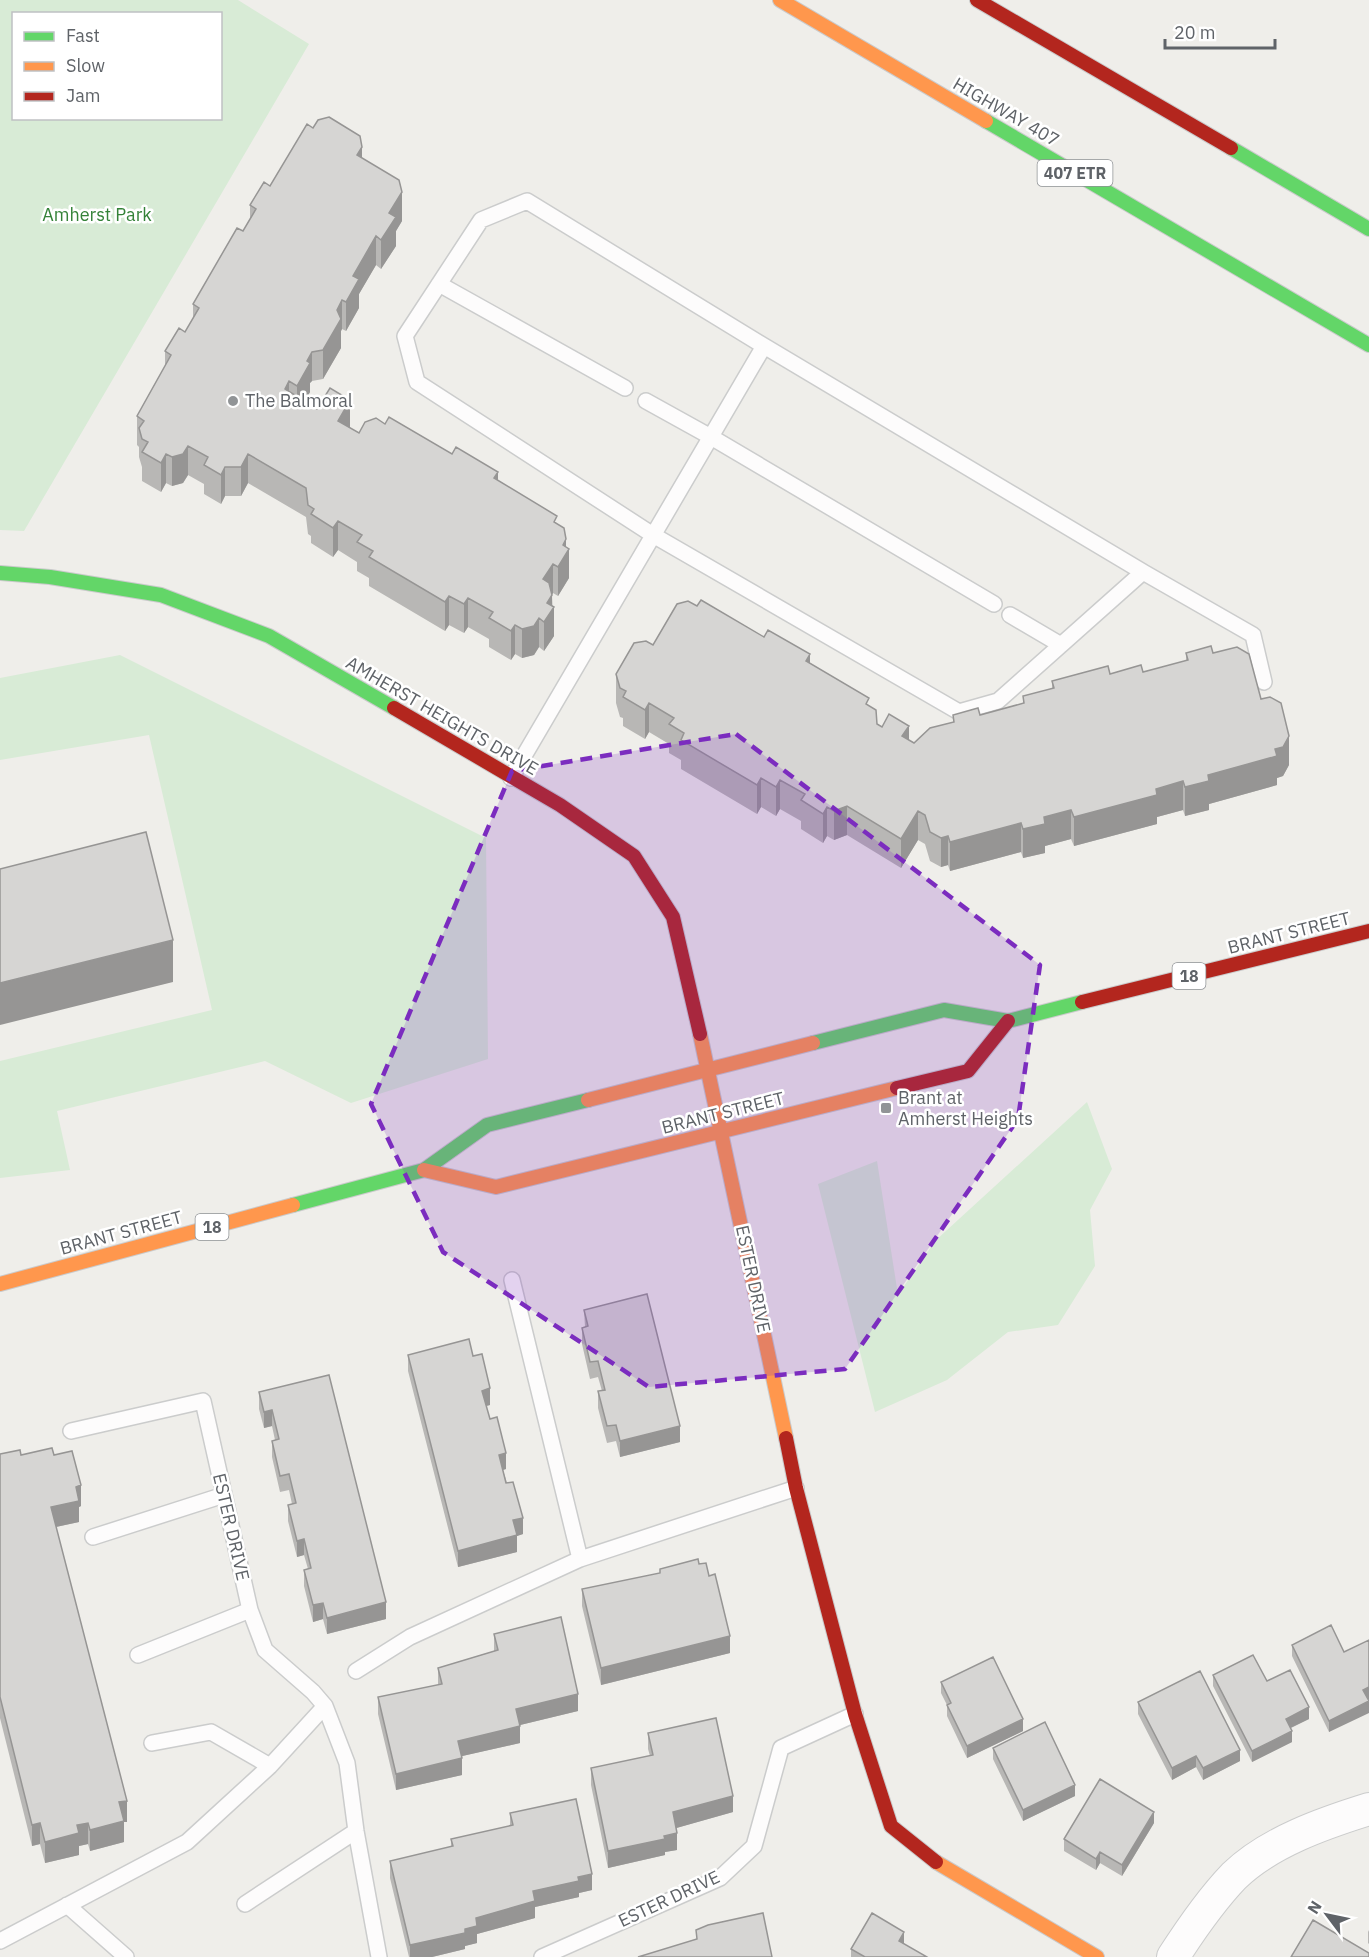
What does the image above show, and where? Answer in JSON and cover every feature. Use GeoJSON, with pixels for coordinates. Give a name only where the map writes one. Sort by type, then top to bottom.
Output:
{"type":"FeatureCollection","features":[{"type":"Feature","properties":{"kind":"main road","name":"HIGHWAY 407"},"geometry":{"type":"LineString","coordinates":[[780,0],[1369,345]]}},
{"type":"Feature","properties":{"kind":"main road"},"geometry":{"type":"LineString","coordinates":[[977,0],[1369,229]]}},
{"type":"Feature","properties":{"kind":"main road","name":"AMHERST HEIGHTS DRIVE"},"geometry":{"type":"LineString","coordinates":[[0,573],[50,577],[161,595],[269,636],[560,805],[634,856],[673,918],[709,1071]]}},
{"type":"Feature","properties":{"kind":"main road","name":"BRANT STREET"},"geometry":{"type":"LineString","coordinates":[[0,1284],[424,1170],[487,1125],[709,1071],[944,1010],[1008,1021],[1369,931]]}},
{"type":"Feature","properties":{"kind":"main road","name":"BRANT STREET"},"geometry":{"type":"LineString","coordinates":[[424,1170],[496,1187],[968,1071],[1008,1021]]}},
{"type":"Feature","properties":{"kind":"main road","name":"ESTER DRIVE"},"geometry":{"type":"LineString","coordinates":[[709,1071],[796,1488],[855,1714],[891,1826],[935,1862],[1097,1957]]}},
{"type":"Feature","properties":{"kind":"street"},"geometry":{"type":"LineString","coordinates":[[1173,1957],[1192,1928],[1235,1875],[1286,1840],[1326,1822],[1369,1809]]}},
{"type":"Feature","properties":{"kind":"lane"},"geometry":{"type":"LineString","coordinates":[[1143,572],[998,701],[959,712],[653,535],[417,382],[405,336],[481,220],[527,201],[764,346],[1143,572],[1253,634],[1264,682]]}},
{"type":"Feature","properties":{"kind":"lane"},"geometry":{"type":"LineString","coordinates":[[439,284],[625,388]]}},
{"type":"Feature","properties":{"kind":"lane"},"geometry":{"type":"LineString","coordinates":[[511,778],[764,346]]}},
{"type":"Feature","properties":{"kind":"lane"},"geometry":{"type":"LineString","coordinates":[[646,401],[994,604]]}},
{"type":"Feature","properties":{"kind":"lane"},"geometry":{"type":"LineString","coordinates":[[1010,615],[1061,645]]}},
{"type":"Feature","properties":{"kind":"lane"},"geometry":{"type":"LineString","coordinates":[[512,1280],[580,1559]]}},
{"type":"Feature","properties":{"kind":"lane","name":"ESTER DRIVE"},"geometry":{"type":"LineString","coordinates":[[71,1431],[203,1401],[250,1610],[265,1650],[313,1692],[325,1706]]}},
{"type":"Feature","properties":{"kind":"lane"},"geometry":{"type":"LineString","coordinates":[[356,1671],[410,1637],[580,1559],[796,1488]]}},
{"type":"Feature","properties":{"kind":"lane"},"geometry":{"type":"LineString","coordinates":[[93,1537],[224,1495]]}},
{"type":"Feature","properties":{"kind":"lane"},"geometry":{"type":"LineString","coordinates":[[138,1655],[250,1610]]}},
{"type":"Feature","properties":{"kind":"lane"},"geometry":{"type":"LineString","coordinates":[[1,1935],[67,1905],[188,1842],[270,1766],[325,1706],[347,1763],[356,1831],[379,1957]]}},
{"type":"Feature","properties":{"kind":"lane","name":"ESTER DRIVE"},"geometry":{"type":"LineString","coordinates":[[542,1957],[720,1878],[754,1846],[781,1748],[855,1714]]}},
{"type":"Feature","properties":{"kind":"lane"},"geometry":{"type":"LineString","coordinates":[[152,1743],[211,1732],[270,1766]]}},
{"type":"Feature","properties":{"kind":"lane"},"geometry":{"type":"LineString","coordinates":[[245,1904],[356,1831]]}},
{"type":"Feature","properties":{"kind":"lane"},"geometry":{"type":"LineString","coordinates":[[67,1905],[126,1957]]}},
{"type":"Feature","properties":{"kind":"highlighted area"},"geometry":{"type":"Polygon","coordinates":[[[736,734],[1040,965],[1018,1119],[845,1369],[649,1387],[443,1252],[371,1104],[512,771],[736,734]]]}},
{"type":"Feature","properties":{"kind":"green space","name":"Amherst Park"},"geometry":{"type":"Polygon","coordinates":[[[0,0],[238,0],[309,44],[24,531],[0,530],[0,0]]]}},
{"type":"Feature","properties":{"kind":"green space"},"geometry":{"type":"Polygon","coordinates":[[[120,655],[486,838],[488,1059],[351,1103],[265,1061],[57,1111],[70,1170],[0,1178],[0,1061],[212,1010],[149,735],[0,760],[0,678],[120,655]]]}},
{"type":"Feature","properties":{"kind":"green space"},"geometry":{"type":"Polygon","coordinates":[[[1087,1102],[1112,1169],[1090,1210],[1095,1266],[1058,1325],[1008,1332],[947,1380],[875,1412],[818,1184],[877,1161],[898,1295],[935,1241],[1087,1102]]]}},
{"type":"Feature","properties":{"kind":"building","name":"The Balmoral"},"geometry":{"type":"Polygon","coordinates":[[[329,117],[360,136],[362,147],[357,155],[399,180],[402,192],[389,213],[396,217],[381,240],[376,236],[353,276],[359,279],[346,302],[342,300],[337,310],[341,319],[323,350],[312,352],[307,361],[310,363],[297,386],[289,381],[285,389],[317,409],[330,388],[350,400],[338,421],[359,433],[365,422],[376,418],[385,424],[389,417],[452,454],[456,447],[498,472],[494,478],[557,516],[554,522],[564,528],[566,539],[563,545],[569,549],[558,567],[553,564],[543,579],[549,583],[552,595],[547,603],[554,607],[544,622],[539,618],[534,626],[522,629],[515,625],[511,631],[489,618],[493,612],[468,598],[464,604],[449,596],[445,602],[369,557],[373,551],[357,542],[362,535],[338,521],[333,528],[311,514],[314,509],[308,505],[306,488],[248,454],[241,467],[225,467],[221,475],[204,465],[208,457],[188,446],[183,454],[172,457],[166,454],[161,463],[142,452],[148,442],[142,439],[139,428],[144,421],[137,416],[171,355],[165,351],[179,328],[185,332],[199,308],[193,304],[237,228],[243,231],[256,209],[250,205],[264,182],[270,186],[307,124],[313,128],[318,120],[329,117]]]}},
{"type":"Feature","properties":{"kind":"building"},"geometry":{"type":"Polygon","coordinates":[[[701,600],[764,637],[768,630],[810,654],[806,661],[869,698],[866,704],[876,710],[877,724],[882,727],[889,714],[909,726],[902,736],[914,743],[930,728],[954,722],[953,715],[978,708],[980,715],[1024,703],[1023,696],[1054,688],[1052,681],[1108,666],[1110,674],[1141,665],[1143,672],[1188,660],[1186,653],[1211,646],[1213,653],[1237,647],[1249,654],[1261,699],[1270,697],[1281,703],[1289,736],[1283,747],[1275,749],[1277,756],[1208,775],[1209,781],[1185,787],[1183,781],[1156,789],[1157,795],[1074,817],[1071,810],[1044,817],[1045,824],[1023,829],[1021,823],[950,842],[948,836],[941,838],[930,832],[925,815],[918,811],[901,839],[847,806],[834,811],[827,807],[823,814],[801,800],[805,794],[780,780],[776,787],[761,778],[757,785],[681,740],[684,733],[669,724],[674,718],[649,703],[645,710],[623,697],[626,691],[620,688],[616,674],[634,643],[646,641],[653,645],[677,604],[688,601],[697,606],[701,600]]]}},
{"type":"Feature","properties":{"kind":"building"},"geometry":{"type":"Polygon","coordinates":[[[146,832],[173,940],[0,983],[0,869],[146,832]]]}},
{"type":"Feature","properties":{"kind":"building"},"geometry":{"type":"Polygon","coordinates":[[[647,1294],[680,1426],[620,1441],[616,1425],[607,1426],[598,1391],[605,1390],[598,1361],[590,1362],[582,1328],[588,1326],[584,1310],[647,1294]]]}},
{"type":"Feature","properties":{"kind":"building"},"geometry":{"type":"Polygon","coordinates":[[[469,1339],[473,1356],[482,1354],[490,1388],[482,1391],[490,1419],[497,1417],[506,1453],[499,1455],[506,1483],[513,1482],[523,1518],[513,1520],[517,1535],[458,1551],[408,1355],[469,1339]]]}},
{"type":"Feature","properties":{"kind":"building"},"geometry":{"type":"Polygon","coordinates":[[[329,1375],[386,1602],[327,1618],[323,1603],[313,1605],[304,1570],[311,1568],[304,1539],[297,1541],[288,1505],[296,1503],[289,1474],[280,1476],[272,1441],[279,1439],[272,1410],[264,1412],[259,1392],[329,1375]]]}},
{"type":"Feature","properties":{"kind":"building"},"geometry":{"type":"Polygon","coordinates":[[[52,1448],[54,1455],[72,1451],[81,1485],[76,1487],[79,1501],[51,1507],[127,1801],[119,1802],[124,1821],[90,1830],[88,1823],[77,1825],[79,1833],[45,1842],[40,1823],[32,1825],[0,1697],[0,1454],[20,1450],[21,1455],[52,1448]]]}},
{"type":"Feature","properties":{"kind":"building"},"geometry":{"type":"Polygon","coordinates":[[[698,1559],[699,1564],[706,1563],[709,1576],[715,1574],[730,1636],[601,1668],[582,1589],[660,1573],[660,1569],[698,1559]]]}},
{"type":"Feature","properties":{"kind":"building"},"geometry":{"type":"Polygon","coordinates":[[[561,1617],[578,1694],[516,1709],[520,1726],[458,1741],[462,1758],[396,1774],[378,1697],[442,1684],[438,1668],[498,1650],[494,1634],[561,1617]]]}},
{"type":"Feature","properties":{"kind":"building"},"geometry":{"type":"Polygon","coordinates":[[[1331,1625],[1344,1652],[1369,1640],[1369,1687],[1363,1690],[1369,1701],[1329,1721],[1292,1645],[1331,1625]]]}},
{"type":"Feature","properties":{"kind":"building"},"geometry":{"type":"Polygon","coordinates":[[[1253,1655],[1267,1681],[1290,1670],[1309,1707],[1286,1719],[1292,1731],[1252,1751],[1213,1675],[1253,1655]]]}},
{"type":"Feature","properties":{"kind":"building"},"geometry":{"type":"Polygon","coordinates":[[[993,1657],[1023,1719],[967,1746],[947,1705],[951,1703],[941,1682],[993,1657]]]}},
{"type":"Feature","properties":{"kind":"building"},"geometry":{"type":"Polygon","coordinates":[[[1200,1671],[1240,1750],[1203,1768],[1196,1756],[1172,1768],[1138,1702],[1200,1671]]]}},
{"type":"Feature","properties":{"kind":"building"},"geometry":{"type":"Polygon","coordinates":[[[716,1718],[733,1796],[673,1812],[677,1833],[664,1836],[665,1839],[608,1851],[591,1768],[653,1755],[648,1733],[716,1718]]]}},
{"type":"Feature","properties":{"kind":"building"},"geometry":{"type":"Polygon","coordinates":[[[1045,1722],[1075,1785],[1023,1810],[993,1748],[1045,1722]]]}},
{"type":"Feature","properties":{"kind":"building"},"geometry":{"type":"Polygon","coordinates":[[[1100,1779],[1154,1812],[1122,1865],[1100,1852],[1096,1859],[1064,1839],[1100,1779]]]}},
{"type":"Feature","properties":{"kind":"building"},"geometry":{"type":"Polygon","coordinates":[[[576,1799],[592,1874],[578,1877],[579,1881],[533,1891],[535,1901],[476,1918],[477,1926],[465,1929],[465,1933],[410,1945],[390,1861],[453,1846],[451,1839],[513,1825],[510,1813],[576,1799]]]}},
{"type":"Feature","properties":{"kind":"building"},"geometry":{"type":"Polygon","coordinates":[[[763,1913],[772,1957],[638,1957],[697,1939],[696,1930],[708,1925],[763,1913]]]}},
{"type":"Feature","properties":{"kind":"building"},"geometry":{"type":"Polygon","coordinates":[[[872,1913],[904,1932],[899,1941],[927,1957],[865,1957],[851,1949],[872,1913]]]}},
{"type":"Feature","properties":{"kind":"building"},"geometry":{"type":"Polygon","coordinates":[[[1313,1920],[1369,1953],[1369,1957],[1291,1957],[1313,1920]]]}},
{"type":"Feature","properties":{"kind":"traffic: fast"},"geometry":{"type":"LineString","coordinates":[[986,121],[1369,345]]}},
{"type":"Feature","properties":{"kind":"traffic: fast"},"geometry":{"type":"LineString","coordinates":[[1231,148],[1369,229]]}},
{"type":"Feature","properties":{"kind":"traffic: fast"},"geometry":{"type":"LineString","coordinates":[[0,573],[50,577],[161,595],[269,636],[394,708]]}},
{"type":"Feature","properties":{"kind":"traffic: fast"},"geometry":{"type":"LineString","coordinates":[[813,1043],[944,1010],[1008,1021],[1082,1002]]}},
{"type":"Feature","properties":{"kind":"traffic: fast"},"geometry":{"type":"LineString","coordinates":[[293,1205],[424,1170],[487,1125],[588,1100]]}},
{"type":"Feature","properties":{"kind":"traffic: slow"},"geometry":{"type":"LineString","coordinates":[[780,0],[986,121]]}},
{"type":"Feature","properties":{"kind":"traffic: slow"},"geometry":{"type":"LineString","coordinates":[[700,1034],[786,1438]]}},
{"type":"Feature","properties":{"kind":"traffic: slow"},"geometry":{"type":"LineString","coordinates":[[588,1100],[813,1043]]}},
{"type":"Feature","properties":{"kind":"traffic: slow"},"geometry":{"type":"LineString","coordinates":[[424,1170],[496,1187],[897,1088]]}},
{"type":"Feature","properties":{"kind":"traffic: slow"},"geometry":{"type":"LineString","coordinates":[[0,1284],[293,1205]]}},
{"type":"Feature","properties":{"kind":"traffic: slow"},"geometry":{"type":"LineString","coordinates":[[936,1862],[1097,1957]]}},
{"type":"Feature","properties":{"kind":"traffic: jam"},"geometry":{"type":"LineString","coordinates":[[977,0],[1231,148]]}},
{"type":"Feature","properties":{"kind":"traffic: jam"},"geometry":{"type":"LineString","coordinates":[[394,708],[560,805],[634,856],[673,917],[700,1034]]}},
{"type":"Feature","properties":{"kind":"traffic: jam"},"geometry":{"type":"LineString","coordinates":[[1082,1002],[1369,931]]}},
{"type":"Feature","properties":{"kind":"traffic: jam"},"geometry":{"type":"LineString","coordinates":[[897,1088],[968,1071],[1008,1021]]}},
{"type":"Feature","properties":{"kind":"traffic: jam"},"geometry":{"type":"LineString","coordinates":[[786,1438],[796,1488],[855,1714],[891,1826],[936,1862]]}},
{"type":"Feature","properties":{"kind":"place","name":"The Balmoral"},"geometry":{"type":"Point","coordinates":[233,401]}},
{"type":"Feature","properties":{"kind":"place","name":"Brant at Amherst Heights"},"geometry":{"type":"Point","coordinates":[886,1108]}}]}
